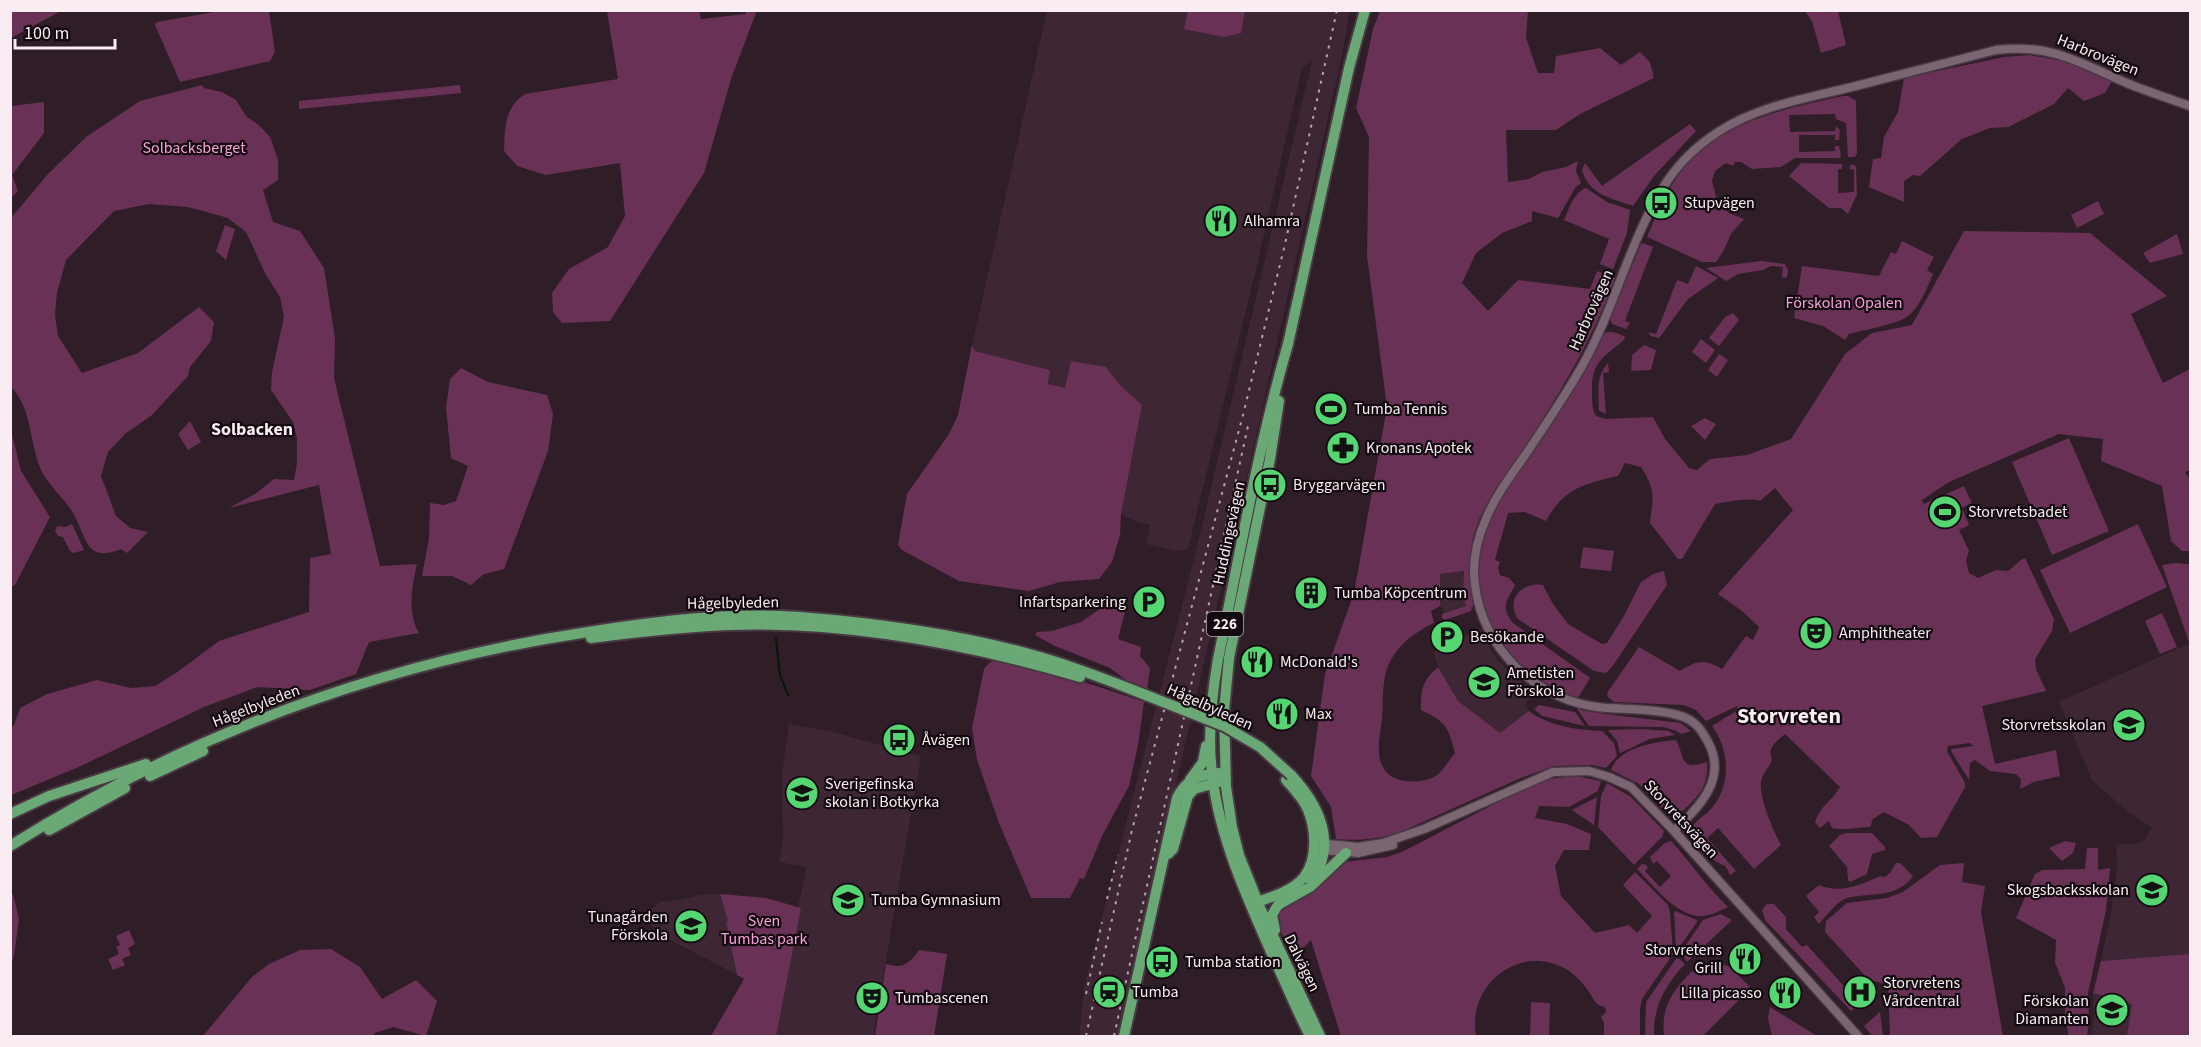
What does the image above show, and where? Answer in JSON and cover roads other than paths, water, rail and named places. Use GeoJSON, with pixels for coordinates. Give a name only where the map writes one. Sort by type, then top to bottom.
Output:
{"type":"FeatureCollection","features":[{"type":"Feature","properties":{"kind":"main road","name":"Huddingevägen"},"geometry":{"type":"LineString","coordinates":[[1255,907],[1232,827],[1225,777],[1224,711],[1230,658],[1270,459],[1288,344],[1347,80],[1365,10]]}},
{"type":"Feature","properties":{"kind":"main road","name":"Huddingevägen"},"geometry":{"type":"LineString","coordinates":[[1288,344],[1277,379],[1218,659],[1212,692],[1210,731],[1213,778],[1222,829],[1310,1036]]}},
{"type":"Feature","properties":{"kind":"main road","name":"Hågelbyleden"},"geometry":{"type":"LineString","coordinates":[[10,846],[85,801],[178,754],[283,710],[412,668],[552,637],[670,620],[797,617],[894,628],[979,642],[1033,655],[1070,666],[1223,730],[1256,751],[1288,777],[1308,809],[1318,847]]}},
{"type":"Feature","properties":{"kind":"main road","name":"Hågelbyleden"},"geometry":{"type":"LineString","coordinates":[[10,854],[125,788],[233,736],[287,715],[457,662],[554,643],[672,628],[730,625],[797,626],[887,635],[978,650],[1132,692]]}},
{"type":"Feature","properties":{"kind":"main road"},"geometry":{"type":"LineString","coordinates":[[1124,1036],[1177,798],[1203,762],[1210,731]]}},
{"type":"Feature","properties":{"kind":"main road"},"geometry":{"type":"LineString","coordinates":[[10,814],[49,796],[178,754]]}},
{"type":"Feature","properties":{"kind":"main road"},"geometry":{"type":"LineString","coordinates":[[1189,781],[1197,776],[1225,777]]}},
{"type":"Feature","properties":{"kind":"main road"},"geometry":{"type":"LineString","coordinates":[[1164,859],[1173,849],[1188,796],[1194,789],[1213,778]]}},
{"type":"Feature","properties":{"kind":"main road"},"geometry":{"type":"LineString","coordinates":[[1188,796],[1195,792],[1207,793],[1217,805]]}},
{"type":"Feature","properties":{"kind":"main road"},"geometry":{"type":"LineString","coordinates":[[1241,860],[1254,885],[1259,889],[1269,891],[1288,885],[1297,878],[1308,865],[1318,847]]}},
{"type":"Feature","properties":{"kind":"main road"},"geometry":{"type":"LineString","coordinates":[[1313,1021],[1272,920],[1274,910],[1308,884],[1320,865],[1318,847]]}},
{"type":"Feature","properties":{"kind":"main road"},"geometry":{"type":"LineString","coordinates":[[1255,907],[1304,878],[1318,847]]}},
{"type":"Feature","properties":{"kind":"main road"},"geometry":{"type":"LineString","coordinates":[[1255,907],[1283,901],[1300,894],[1346,853]]}},
{"type":"Feature","properties":{"kind":"main road","name":"Dalvägen"},"geometry":{"type":"LineString","coordinates":[[1255,907],[1320,1036]]}},
{"type":"Feature","properties":{"kind":"street","name":"Harbrovägen"},"geometry":{"type":"LineString","coordinates":[[1674,831],[1701,805],[1710,790],[1713,775],[1713,752],[1699,728],[1688,719],[1670,714],[1578,704],[1532,681],[1512,663],[1492,638],[1481,610],[1474,570],[1479,537],[1491,507],[1581,368],[1603,324],[1650,211],[1679,166],[1712,136],[1744,118],[1804,99],[1996,50],[2016,48],[2057,53],[2131,85],[2190,106]]}},
{"type":"Feature","properties":{"kind":"street","name":"Storvretsvägen"},"geometry":{"type":"LineString","coordinates":[[1318,847],[1371,845],[1424,829],[1553,772],[1574,770],[1606,776],[1631,787],[1674,831],[1858,1036]]}},
{"type":"Feature","properties":{"kind":"street","name":"Storvretsvägen"},"geometry":{"type":"LineString","coordinates":[[1318,847],[1358,853],[1384,848],[1409,839],[1424,829]]}},
{"type":"Feature","properties":{"kind":"waterway"},"geometry":{"type":"LineString","coordinates":[[776,639],[780,675],[788,695]]}},
{"type":"Feature","properties":{"kind":"railway"},"geometry":{"type":"LineString","coordinates":[[1086,1036],[1132,830],[1243,415],[1285,244],[1337,10]]}},
{"type":"Feature","properties":{"kind":"railway"},"geometry":{"type":"LineString","coordinates":[[1114,1036],[1248,426]]}},
{"type":"Feature","properties":{"kind":"railway"},"geometry":{"type":"LineString","coordinates":[[1107,899],[1118,855]]}},
{"type":"Feature","properties":{"kind":"railway"},"geometry":{"type":"LineString","coordinates":[[1086,994],[1102,922]]}},
{"type":"Feature","properties":{"kind":"place","name":"Stupvägen"},"geometry":{"type":"Point","coordinates":[1661,203]}},
{"type":"Feature","properties":{"kind":"place","name":"Alhamra"},"geometry":{"type":"Point","coordinates":[1221,221]}},
{"type":"Feature","properties":{"kind":"place","name":"Tumba Tennis"},"geometry":{"type":"Point","coordinates":[1331,409]}},
{"type":"Feature","properties":{"kind":"place","name":"Kronans Apotek"},"geometry":{"type":"Point","coordinates":[1343,448]}},
{"type":"Feature","properties":{"kind":"place","name":"Bryggarvägen"},"geometry":{"type":"Point","coordinates":[1270,485]}},
{"type":"Feature","properties":{"kind":"place","name":"Storvretsbadet"},"geometry":{"type":"Point","coordinates":[1945,512]}},
{"type":"Feature","properties":{"kind":"place","name":"Tumba Köpcentrum"},"geometry":{"type":"Point","coordinates":[1311,593]}},
{"type":"Feature","properties":{"kind":"place","name":"Infartsparkering"},"geometry":{"type":"Point","coordinates":[1149,602]}},
{"type":"Feature","properties":{"kind":"place","name":"Amphitheater"},"geometry":{"type":"Point","coordinates":[1816,633]}},
{"type":"Feature","properties":{"kind":"place","name":"Besökande"},"geometry":{"type":"Point","coordinates":[1447,637]}},
{"type":"Feature","properties":{"kind":"place","name":"McDonald's"},"geometry":{"type":"Point","coordinates":[1257,662]}},
{"type":"Feature","properties":{"kind":"place","name":"Ametisten Förskola"},"geometry":{"type":"Point","coordinates":[1484,682]}},
{"type":"Feature","properties":{"kind":"place","name":"Max"},"geometry":{"type":"Point","coordinates":[1282,714]}},
{"type":"Feature","properties":{"kind":"place","name":"Storvretsskolan"},"geometry":{"type":"Point","coordinates":[2129,725]}},
{"type":"Feature","properties":{"kind":"place","name":"Åvägen"},"geometry":{"type":"Point","coordinates":[899,740]}},
{"type":"Feature","properties":{"kind":"place","name":"Sverigefinska skolan i Botkyrka"},"geometry":{"type":"Point","coordinates":[802,793]}},
{"type":"Feature","properties":{"kind":"place","name":"Skogsbacksskolan"},"geometry":{"type":"Point","coordinates":[2152,890]}},
{"type":"Feature","properties":{"kind":"place","name":"Tumba Gymnasium"},"geometry":{"type":"Point","coordinates":[848,900]}},
{"type":"Feature","properties":{"kind":"place","name":"Tunagården Förskola"},"geometry":{"type":"Point","coordinates":[691,926]}},
{"type":"Feature","properties":{"kind":"place","name":"Storvretens Grill"},"geometry":{"type":"Point","coordinates":[1745,959]}},
{"type":"Feature","properties":{"kind":"place","name":"Tumba station"},"geometry":{"type":"Point","coordinates":[1162,962]}},
{"type":"Feature","properties":{"kind":"place","name":"Tumba"},"geometry":{"type":"Point","coordinates":[1109,992]}},
{"type":"Feature","properties":{"kind":"place","name":"Storvretens Vårdcentral"},"geometry":{"type":"Point","coordinates":[1860,992]}},
{"type":"Feature","properties":{"kind":"place","name":"Lilla picasso"},"geometry":{"type":"Point","coordinates":[1785,993]}},
{"type":"Feature","properties":{"kind":"place","name":"Tumbascenen"},"geometry":{"type":"Point","coordinates":[872,998]}},
{"type":"Feature","properties":{"kind":"place","name":"Förskolan Diamanten"},"geometry":{"type":"Point","coordinates":[2112,1010]}},
{"type":"Feature","properties":{"kind":"district","name":"Solbacken"},"geometry":{"type":"Point","coordinates":[252,429]}},
{"type":"Feature","properties":{"kind":"district","name":"Storvreten"},"geometry":{"type":"Point","coordinates":[1789,716]}},
{"type":"Feature","properties":{"kind":"park label","name":"Solbacksberget"},"geometry":{"type":"Point","coordinates":[194,148]}},
{"type":"Feature","properties":{"kind":"park label","name":"Förskolan Opalen"},"geometry":{"type":"Point","coordinates":[1844,303]}},
{"type":"Feature","properties":{"kind":"park label","name":"Sven Tumbas park"},"geometry":{"type":"Point","coordinates":[764,930]}}]}
